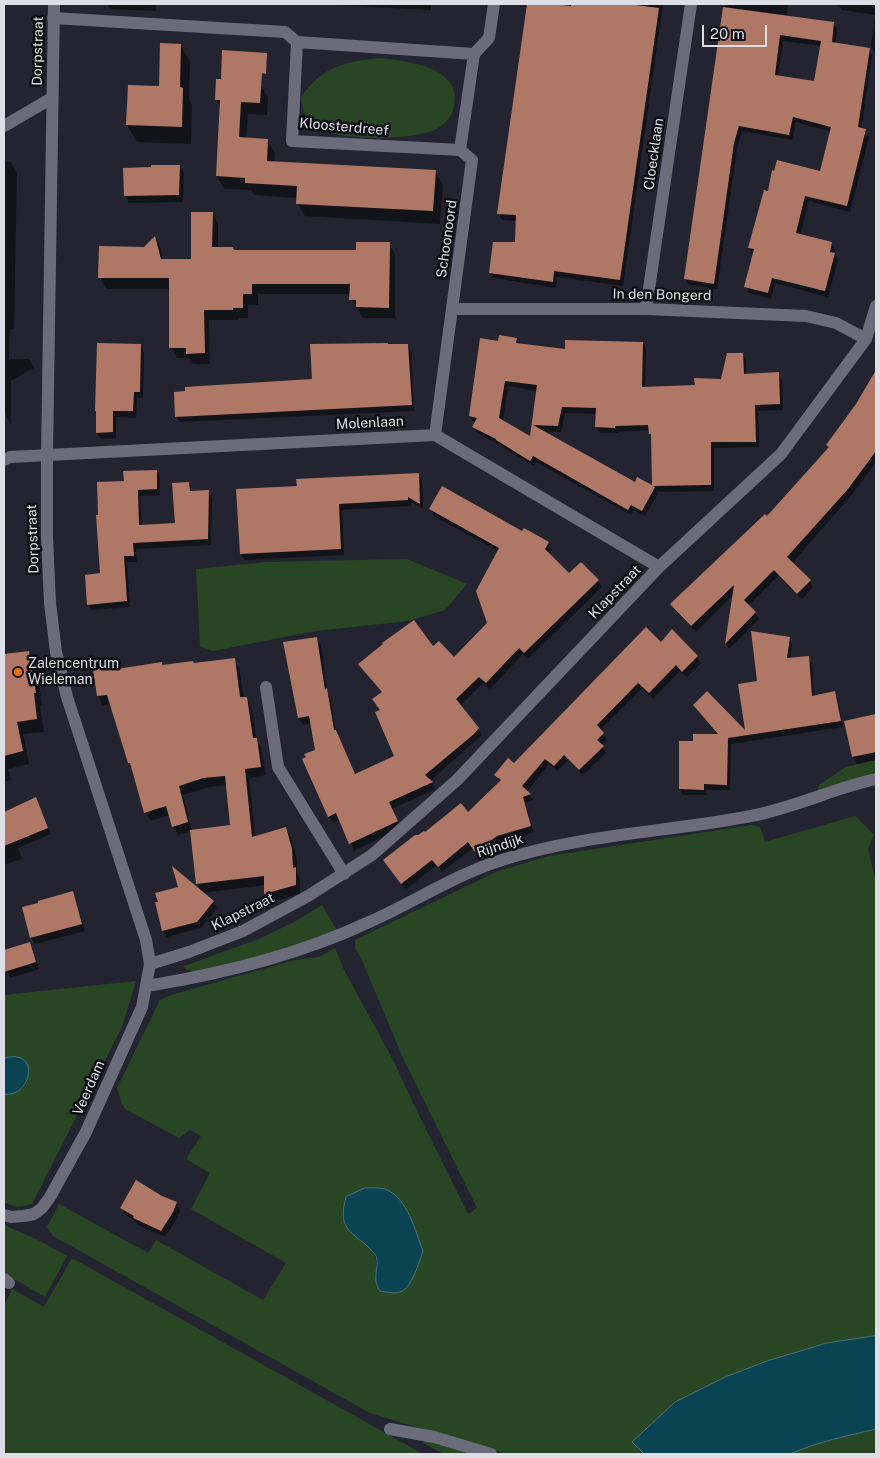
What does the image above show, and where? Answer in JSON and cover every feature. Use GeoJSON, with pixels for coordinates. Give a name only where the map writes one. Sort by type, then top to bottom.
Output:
{"type":"FeatureCollection","features":[{"type":"Feature","properties":{"kind":"street","name":"Dorpstraat"},"geometry":{"type":"LineString","coordinates":[[54,4],[46,455],[50,603],[56,652],[67,697],[146,940],[150,964]]}},
{"type":"Feature","properties":{"kind":"street"},"geometry":{"type":"LineString","coordinates":[[460,150],[474,54],[489,38],[494,4]]}},
{"type":"Feature","properties":{"kind":"street","name":"Cloecklaan"},"geometry":{"type":"LineString","coordinates":[[646,309],[691,4]]}},
{"type":"Feature","properties":{"kind":"street"},"geometry":{"type":"LineString","coordinates":[[53,18],[285,32],[297,42],[474,54]]}},
{"type":"Feature","properties":{"kind":"street","name":"Kloosterdreef"},"geometry":{"type":"LineString","coordinates":[[297,42],[292,141],[460,150]]}},
{"type":"Feature","properties":{"kind":"street","name":"Dorpstraat"},"geometry":{"type":"LineString","coordinates":[[4,126],[52,98]]}},
{"type":"Feature","properties":{"kind":"street","name":"Schoonoord"},"geometry":{"type":"LineString","coordinates":[[435,434],[472,160],[460,150]]}},
{"type":"Feature","properties":{"kind":"street","name":"Klapstraat"},"geometry":{"type":"LineString","coordinates":[[150,964],[189,952],[242,930],[308,896],[372,854],[457,780],[659,567],[781,454],[866,339],[876,306]]}},
{"type":"Feature","properties":{"kind":"street","name":"In den Bongerd"},"geometry":{"type":"LineString","coordinates":[[452,309],[646,309],[806,316],[836,323],[866,339]]}},
{"type":"Feature","properties":{"kind":"street"},"geometry":{"type":"LineString","coordinates":[[435,434],[659,567]]}},
{"type":"Feature","properties":{"kind":"street","name":"Molenlaan"},"geometry":{"type":"LineString","coordinates":[[4,460],[10,457],[435,434]]}},
{"type":"Feature","properties":{"kind":"street"},"geometry":{"type":"LineString","coordinates":[[266,688],[278,767],[344,874]]}},
{"type":"Feature","properties":{"kind":"street","name":"Rijndijk"},"geometry":{"type":"LineString","coordinates":[[147,986],[226,970],[334,937],[369,923],[472,870],[532,851],[600,837],[754,816],[876,779]]}},
{"type":"Feature","properties":{"kind":"street","name":"Veerdam"},"geometry":{"type":"LineString","coordinates":[[4,1215],[18,1217],[34,1214],[42,1208],[50,1197],[86,1132],[142,1007],[150,964]]}},
{"type":"Feature","properties":{"kind":"street"},"geometry":{"type":"LineString","coordinates":[[390,1430],[434,1437],[491,1454]]}},
{"type":"Feature","properties":{"kind":"green space"},"geometry":{"type":"Polygon","coordinates":[[[382,58],[432,69],[450,83],[454,93],[454,106],[451,114],[443,124],[432,131],[421,134],[371,138],[323,131],[310,122],[304,113],[301,98],[317,79],[336,67],[357,61],[382,58]]]}},
{"type":"Feature","properties":{"kind":"green space"},"geometry":{"type":"Polygon","coordinates":[[[407,559],[467,584],[445,610],[408,621],[316,631],[213,651],[200,646],[196,569],[267,562],[407,559]]]}},
{"type":"Feature","properties":{"kind":"green space"},"geometry":{"type":"Polygon","coordinates":[[[876,760],[876,774],[818,789],[819,785],[846,767],[876,760]]]}},
{"type":"Feature","properties":{"kind":"green space"},"geometry":{"type":"Polygon","coordinates":[[[855,816],[874,835],[868,849],[876,882],[876,1336],[827,1343],[767,1361],[725,1377],[675,1402],[632,1442],[642,1454],[506,1454],[370,1413],[53,1236],[47,1227],[59,1204],[148,1253],[156,1240],[263,1300],[286,1263],[191,1209],[210,1173],[186,1159],[201,1136],[190,1130],[179,1138],[125,1109],[117,1088],[160,1000],[171,995],[295,960],[319,957],[335,948],[343,968],[394,1062],[468,1214],[477,1208],[403,1058],[361,958],[355,949],[355,940],[498,871],[549,856],[752,825],[760,827],[765,842],[855,816]],[[399,1199],[372,1251],[377,1269],[376,1280],[423,1251],[406,1210],[399,1199]]]}},
{"type":"Feature","properties":{"kind":"green space"},"geometry":{"type":"Polygon","coordinates":[[[322,905],[337,930],[303,943],[236,963],[195,972],[185,969],[184,966],[259,939],[294,922],[322,905]]]}},
{"type":"Feature","properties":{"kind":"green space"},"geometry":{"type":"Polygon","coordinates":[[[136,981],[122,1027],[32,1204],[18,1206],[4,1202],[4,1094],[25,1086],[28,1069],[25,1063],[18,1057],[4,1059],[4,995],[136,981]]]}},
{"type":"Feature","properties":{"kind":"green space"},"geometry":{"type":"Polygon","coordinates":[[[4,1225],[40,1241],[67,1256],[45,1297],[4,1273],[4,1225]]]}},
{"type":"Feature","properties":{"kind":"green space"},"geometry":{"type":"Polygon","coordinates":[[[72,1258],[423,1454],[4,1454],[4,1306],[12,1289],[44,1307],[72,1258]]]}},
{"type":"Feature","properties":{"kind":"green space"},"geometry":{"type":"Polygon","coordinates":[[[876,1429],[876,1454],[790,1454],[821,1443],[876,1429]]]}},
{"type":"Feature","properties":{"kind":"green space"},"geometry":{"type":"Polygon","coordinates":[[[424,1440],[470,1454],[444,1454],[423,1443],[424,1440]]]}},
{"type":"Feature","properties":{"kind":"water"},"geometry":{"type":"Polygon","coordinates":[[[9,1057],[24,1060],[29,1072],[24,1085],[19,1090],[12,1094],[4,1094],[4,1059],[9,1057]]]}},
{"type":"Feature","properties":{"kind":"water"},"geometry":{"type":"Polygon","coordinates":[[[365,1188],[385,1189],[393,1193],[400,1200],[410,1216],[423,1251],[411,1280],[404,1290],[400,1292],[380,1291],[376,1281],[376,1256],[345,1225],[343,1213],[346,1197],[365,1188]]]}},
{"type":"Feature","properties":{"kind":"water"},"geometry":{"type":"Polygon","coordinates":[[[876,1336],[876,1429],[821,1443],[790,1454],[644,1454],[632,1442],[675,1402],[725,1377],[767,1361],[827,1343],[876,1336]]]}},
{"type":"Feature","properties":{"kind":"building"},"geometry":{"type":"Polygon","coordinates":[[[527,4],[571,6],[571,4],[628,4],[659,8],[620,280],[554,271],[553,282],[489,273],[493,242],[515,242],[516,215],[497,214],[527,4]]]}},
{"type":"Feature","properties":{"kind":"building"},"geometry":{"type":"Polygon","coordinates":[[[723,7],[834,22],[832,42],[825,41],[870,48],[858,127],[866,129],[847,206],[805,196],[796,233],[832,242],[830,252],[835,253],[825,291],[772,278],[768,293],[744,287],[754,249],[748,248],[764,190],[768,191],[772,170],[774,171],[777,160],[820,171],[831,127],[793,117],[789,135],[739,126],[734,143],[714,284],[684,279],[723,7]],[[780,35],[775,75],[814,81],[821,41],[780,35]]]}},
{"type":"Feature","properties":{"kind":"building"},"geometry":{"type":"Polygon","coordinates":[[[160,43],[181,44],[180,87],[183,88],[182,127],[126,125],[128,85],[159,86],[160,43]]]}},
{"type":"Feature","properties":{"kind":"building"},"geometry":{"type":"Polygon","coordinates":[[[222,50],[267,53],[266,74],[262,73],[260,103],[241,102],[239,137],[268,139],[267,161],[436,170],[433,211],[296,204],[297,186],[245,183],[245,178],[216,176],[220,100],[215,100],[216,79],[221,79],[222,50]]]}},
{"type":"Feature","properties":{"kind":"building"},"geometry":{"type":"Polygon","coordinates":[[[151,165],[180,165],[179,195],[124,196],[123,168],[151,167],[151,165]]]}},
{"type":"Feature","properties":{"kind":"building"},"geometry":{"type":"Polygon","coordinates":[[[191,212],[213,212],[212,247],[233,247],[234,250],[356,250],[356,242],[390,242],[389,308],[356,307],[356,300],[349,300],[350,284],[252,284],[252,294],[243,294],[243,308],[204,310],[205,353],[186,354],[186,348],[169,348],[169,278],[98,278],[99,246],[144,247],[155,236],[161,259],[191,259],[191,212]]]}},
{"type":"Feature","properties":{"kind":"building"},"geometry":{"type":"Polygon","coordinates":[[[499,335],[517,338],[516,343],[565,349],[565,340],[643,342],[642,387],[695,385],[694,378],[721,379],[727,353],[743,353],[744,374],[779,372],[780,404],[755,405],[756,442],[711,442],[711,485],[653,486],[655,487],[642,511],[631,505],[628,510],[533,456],[530,461],[496,439],[472,427],[477,418],[469,416],[480,338],[498,341],[499,335]],[[505,381],[499,418],[530,436],[537,385],[505,381]],[[562,407],[558,426],[533,425],[635,482],[637,477],[652,485],[651,434],[649,434],[648,425],[615,426],[615,428],[595,427],[596,408],[562,407]]]}},
{"type":"Feature","properties":{"kind":"building"},"geometry":{"type":"Polygon","coordinates":[[[97,343],[141,344],[140,392],[134,392],[133,411],[113,411],[113,432],[96,433],[97,343]]]}},
{"type":"Feature","properties":{"kind":"building"},"geometry":{"type":"Polygon","coordinates":[[[310,344],[408,344],[412,405],[175,417],[174,392],[185,391],[185,387],[312,379],[310,344]]]}},
{"type":"Feature","properties":{"kind":"building"},"geometry":{"type":"Polygon","coordinates":[[[876,370],[876,451],[848,489],[787,557],[811,580],[797,594],[774,570],[744,600],[756,612],[725,644],[734,585],[691,626],[670,604],[765,514],[767,516],[829,447],[826,445],[856,404],[876,370]]]}},
{"type":"Feature","properties":{"kind":"building"},"geometry":{"type":"Polygon","coordinates":[[[157,470],[157,489],[138,490],[139,525],[175,523],[172,483],[189,482],[190,491],[209,490],[208,539],[133,543],[134,556],[124,556],[127,601],[87,605],[85,575],[100,573],[96,515],[98,515],[97,482],[124,481],[123,471],[157,470]]]}},
{"type":"Feature","properties":{"kind":"building"},"geometry":{"type":"Polygon","coordinates":[[[419,473],[420,504],[408,497],[408,500],[339,504],[341,549],[240,554],[236,489],[297,486],[296,479],[419,473]]]}},
{"type":"Feature","properties":{"kind":"building"},"geometry":{"type":"Polygon","coordinates":[[[442,486],[522,531],[524,528],[549,542],[545,549],[569,573],[581,562],[599,580],[524,653],[519,648],[486,683],[479,677],[456,699],[479,728],[425,775],[433,782],[389,802],[398,821],[349,844],[336,813],[328,817],[302,759],[306,757],[304,754],[315,750],[309,716],[298,718],[283,642],[317,637],[325,690],[327,688],[334,730],[336,730],[355,774],[394,756],[375,712],[380,710],[372,699],[382,692],[358,664],[382,643],[414,620],[433,646],[439,641],[454,657],[487,623],[476,591],[499,548],[429,509],[442,486]]]}},
{"type":"Feature","properties":{"kind":"building"},"geometry":{"type":"Polygon","coordinates":[[[646,627],[661,642],[672,629],[698,656],[682,672],[676,665],[649,693],[638,683],[597,725],[604,733],[597,740],[604,746],[579,770],[564,755],[554,766],[545,759],[522,786],[531,794],[523,797],[531,826],[497,836],[475,852],[468,842],[438,867],[432,860],[401,884],[383,860],[415,835],[425,832],[461,803],[468,812],[501,780],[494,775],[508,758],[514,763],[646,627]]]}},
{"type":"Feature","properties":{"kind":"building"},"geometry":{"type":"Polygon","coordinates":[[[751,631],[790,637],[787,658],[809,656],[812,696],[835,691],[841,721],[728,738],[727,785],[704,784],[704,790],[679,789],[679,741],[693,741],[693,734],[718,734],[693,705],[707,691],[745,730],[738,684],[757,681],[751,631]]]}},
{"type":"Feature","properties":{"kind":"building","name":"Zalencentrum Wieleman"},"geometry":{"type":"Polygon","coordinates":[[[29,651],[36,693],[34,693],[37,719],[17,722],[23,751],[4,756],[4,654],[29,651]]]}},
{"type":"Feature","properties":{"kind":"building"},"geometry":{"type":"Polygon","coordinates":[[[235,658],[240,697],[247,697],[253,738],[257,738],[261,767],[245,769],[252,837],[286,827],[292,849],[293,868],[296,867],[296,885],[264,894],[264,876],[196,884],[190,830],[230,825],[225,776],[203,778],[179,786],[188,822],[172,827],[166,806],[144,813],[130,763],[128,763],[107,695],[97,696],[93,669],[116,666],[117,669],[162,662],[162,665],[235,658]]]}},
{"type":"Feature","properties":{"kind":"building"},"geometry":{"type":"Polygon","coordinates":[[[876,714],[876,752],[852,757],[844,721],[876,714]]]}},
{"type":"Feature","properties":{"kind":"building"},"geometry":{"type":"Polygon","coordinates":[[[36,797],[48,828],[4,846],[4,812],[36,797]]]}},
{"type":"Feature","properties":{"kind":"building"},"geometry":{"type":"Polygon","coordinates":[[[172,866],[214,901],[197,922],[162,931],[155,902],[158,902],[155,893],[178,887],[172,866]]]}},
{"type":"Feature","properties":{"kind":"building"},"geometry":{"type":"Polygon","coordinates":[[[73,891],[82,924],[30,938],[22,907],[73,891]]]}},
{"type":"Feature","properties":{"kind":"building"},"geometry":{"type":"Polygon","coordinates":[[[30,942],[36,962],[4,972],[4,950],[30,942]]]}},
{"type":"Feature","properties":{"kind":"building"},"geometry":{"type":"Polygon","coordinates":[[[136,1180],[162,1196],[177,1202],[161,1231],[133,1218],[134,1216],[120,1208],[136,1180]]]}},
{"type":"Feature","properties":{"kind":"place","name":"Zalencentrum Wieleman"},"geometry":{"type":"Point","coordinates":[18,672]}}]}
